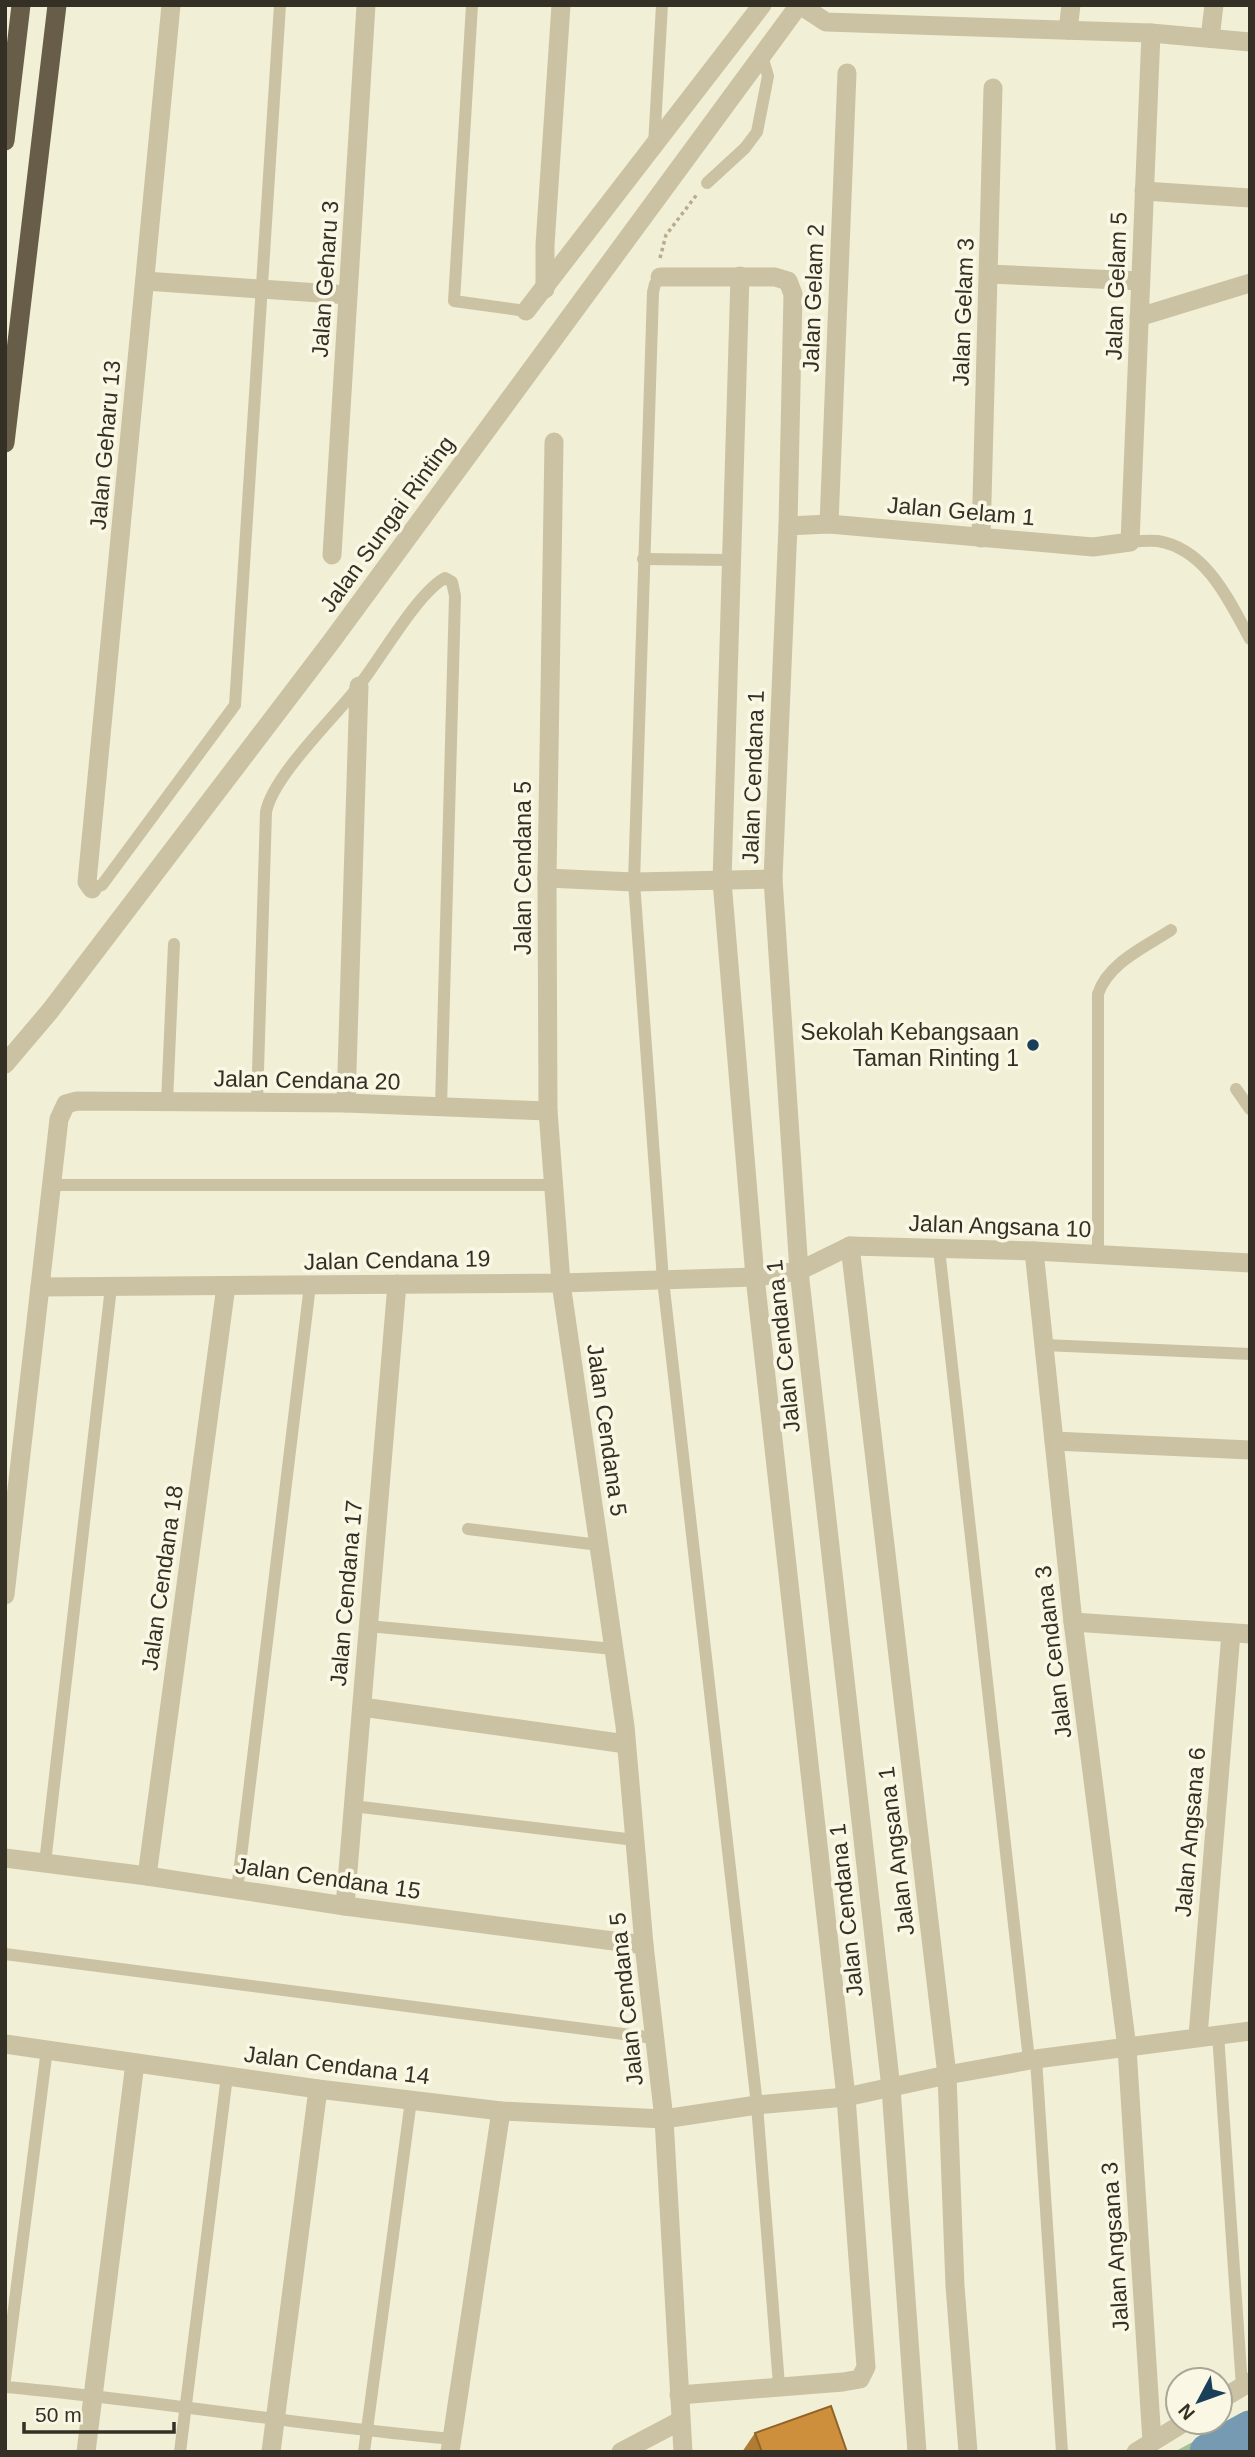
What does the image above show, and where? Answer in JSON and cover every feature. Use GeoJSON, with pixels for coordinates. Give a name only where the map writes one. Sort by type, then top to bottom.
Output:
{"type":"FeatureCollection","features":[{"type":"Feature","properties":{"kind":"highway"},"geometry":{"type":"LineString","coordinates":[[5,141],[21,5]]}},
{"type":"Feature","properties":{"kind":"highway"},"geometry":{"type":"LineString","coordinates":[[5,443],[57,5]]}},
{"type":"Feature","properties":{"kind":"street","name":"Jalan Geharu 13"},"geometry":{"type":"LineString","coordinates":[[92,889],[88,882],[171,5]]}},
{"type":"Feature","properties":{"kind":"street","name":"Jalan Geharu 3"},"geometry":{"type":"LineString","coordinates":[[332,555],[366,5]]}},
{"type":"Feature","properties":{"kind":"street"},"geometry":{"type":"LineString","coordinates":[[545,289],[545,245],[561,5]]}},
{"type":"Feature","properties":{"kind":"street"},"geometry":{"type":"LineString","coordinates":[[526,311],[762,5]]}},
{"type":"Feature","properties":{"kind":"street"},"geometry":{"type":"LineString","coordinates":[[799,5],[826,22],[1151,33],[1250,42]]}},
{"type":"Feature","properties":{"kind":"street","name":"Jalan Sungai Rinting"},"geometry":{"type":"LineString","coordinates":[[5,1064],[50,1011],[331,642],[799,5]]}},
{"type":"Feature","properties":{"kind":"street"},"geometry":{"type":"LineString","coordinates":[[1068,30],[1071,5]]}},
{"type":"Feature","properties":{"kind":"street"},"geometry":{"type":"LineString","coordinates":[[1210,38],[1214,5]]}},
{"type":"Feature","properties":{"kind":"street","name":"Jalan Gelam 5"},"geometry":{"type":"LineString","coordinates":[[1130,542],[1151,33]]}},
{"type":"Feature","properties":{"kind":"street","name":"Jalan Gelam 2"},"geometry":{"type":"LineString","coordinates":[[829,524],[847,74]]}},
{"type":"Feature","properties":{"kind":"street","name":"Jalan Gelam 3"},"geometry":{"type":"LineString","coordinates":[[981,538],[993,88]]}},
{"type":"Feature","properties":{"kind":"street"},"geometry":{"type":"LineString","coordinates":[[1144,191],[1250,198]]}},
{"type":"Feature","properties":{"kind":"street"},"geometry":{"type":"LineString","coordinates":[[989,274],[1140,281]]}},
{"type":"Feature","properties":{"kind":"street","name":"Jalan Cendana 1"},"geometry":{"type":"LineString","coordinates":[[740,276],[722,881],[755,1277],[846,2097],[866,2367],[860,2379],[779,2385]]}},
{"type":"Feature","properties":{"kind":"street","name":"Jalan Cendana 1"},"geometry":{"type":"LineString","coordinates":[[660,277],[775,276],[788,281],[793,294],[788,526],[773,880],[799,1271],[891,2088],[916,2452]]}},
{"type":"Feature","properties":{"kind":"street"},"geometry":{"type":"LineString","coordinates":[[145,281],[348,295]]}},
{"type":"Feature","properties":{"kind":"street"},"geometry":{"type":"LineString","coordinates":[[1139,317],[1250,283]]}},
{"type":"Feature","properties":{"kind":"street","name":"Jalan Cendana 5"},"geometry":{"type":"LineString","coordinates":[[554,442],[547,878],[548,1111],[561,1283],[626,1744],[644,1945],[664,2119],[683,2452]]}},
{"type":"Feature","properties":{"kind":"street","name":"Jalan Gelam 1"},"geometry":{"type":"LineString","coordinates":[[788,526],[829,524],[1094,547],[1130,542]]}},
{"type":"Feature","properties":{"kind":"street"},"geometry":{"type":"LineString","coordinates":[[346,1103],[359,686]]}},
{"type":"Feature","properties":{"kind":"street"},"geometry":{"type":"LineString","coordinates":[[547,878],[634,882],[773,880]]}},
{"type":"Feature","properties":{"kind":"street","name":"Jalan Cendana 20"},"geometry":{"type":"LineString","coordinates":[[51,1185],[59,1119],[66,1104],[77,1101],[346,1103],[548,1111]]}},
{"type":"Feature","properties":{"kind":"street"},"geometry":{"type":"LineString","coordinates":[[5,1595],[51,1185]]}},
{"type":"Feature","properties":{"kind":"street","name":"Jalan Angsana 10"},"geometry":{"type":"LineString","coordinates":[[755,1277],[799,1271],[850,1246],[1034,1251],[1250,1263]]}},
{"type":"Feature","properties":{"kind":"street","name":"Jalan Angsana 1"},"geometry":{"type":"LineString","coordinates":[[850,1246],[947,2074],[955,2286],[968,2452]]}},
{"type":"Feature","properties":{"kind":"street","name":"Jalan Cendana 3"},"geometry":{"type":"LineString","coordinates":[[1034,1251],[1073,1622],[1126,2048]]}},
{"type":"Feature","properties":{"kind":"street","name":"Jalan Cendana 19"},"geometry":{"type":"LineString","coordinates":[[40,1287],[561,1283],[755,1277]]}},
{"type":"Feature","properties":{"kind":"street","name":"Jalan Cendana 17"},"geometry":{"type":"LineString","coordinates":[[345,1906],[397,1284]]}},
{"type":"Feature","properties":{"kind":"street","name":"Jalan Cendana 18"},"geometry":{"type":"LineString","coordinates":[[147,1876],[226,1286]]}},
{"type":"Feature","properties":{"kind":"street"},"geometry":{"type":"LineString","coordinates":[[1054,1441],[1250,1450]]}},
{"type":"Feature","properties":{"kind":"street"},"geometry":{"type":"LineString","coordinates":[[1073,1622],[1240,1633]]}},
{"type":"Feature","properties":{"kind":"street","name":"Jalan Angsana 6"},"geometry":{"type":"LineString","coordinates":[[1208,2035],[1240,1633]]}},
{"type":"Feature","properties":{"kind":"street"},"geometry":{"type":"LineString","coordinates":[[362,1707],[626,1744]]}},
{"type":"Feature","properties":{"kind":"street","name":"Jalan Cendana 15"},"geometry":{"type":"LineString","coordinates":[[5,1858],[644,1945]]}},
{"type":"Feature","properties":{"kind":"street","name":"Jalan Cendana 14"},"geometry":{"type":"LineString","coordinates":[[5,2044],[318,2089],[501,2111],[664,2119],[757,2105],[846,2097],[947,2074],[1033,2059],[1250,2031]]}},
{"type":"Feature","properties":{"kind":"street","name":"Jalan Angsana 3"},"geometry":{"type":"LineString","coordinates":[[1126,2048],[1144,2447]]}},
{"type":"Feature","properties":{"kind":"street"},"geometry":{"type":"LineString","coordinates":[[86,2452],[135,2063]]}},
{"type":"Feature","properties":{"kind":"street"},"geometry":{"type":"LineString","coordinates":[[271,2452],[318,2089]]}},
{"type":"Feature","properties":{"kind":"street"},"geometry":{"type":"LineString","coordinates":[[451,2446],[501,2111]]}},
{"type":"Feature","properties":{"kind":"street"},"geometry":{"type":"LineString","coordinates":[[679,2395],[779,2385]]}},
{"type":"Feature","properties":{"kind":"street"},"geometry":{"type":"LineString","coordinates":[[621,2452],[680,2421]]}},
{"type":"Feature","properties":{"kind":"street"},"geometry":{"type":"LineString","coordinates":[[1144,2447],[1164,2435]]}},
{"type":"Feature","properties":{"kind":"lane"},"geometry":{"type":"LineString","coordinates":[[92,889],[102,886],[235,705],[281,5]]}},
{"type":"Feature","properties":{"kind":"lane"},"geometry":{"type":"LineString","coordinates":[[472,5],[454,302],[526,311]]}},
{"type":"Feature","properties":{"kind":"lane"},"geometry":{"type":"LineString","coordinates":[[654,147],[662,5]]}},
{"type":"Feature","properties":{"kind":"lane"},"geometry":{"type":"LineString","coordinates":[[707,183],[745,148],[757,132],[768,76],[762,56]]}},
{"type":"Feature","properties":{"kind":"lane"},"geometry":{"type":"LineString","coordinates":[[660,277],[653,292],[634,882],[663,1280],[757,2105],[779,2385]]}},
{"type":"Feature","properties":{"kind":"lane"},"geometry":{"type":"LineString","coordinates":[[1130,542],[1156,541],[1187,551],[1223,590],[1250,639]]}},
{"type":"Feature","properties":{"kind":"lane"},"geometry":{"type":"LineString","coordinates":[[643,559],[732,560]]}},
{"type":"Feature","properties":{"kind":"lane"},"geometry":{"type":"LineString","coordinates":[[257,1102],[268,800],[359,686],[420,602],[445,578],[452,582],[455,596],[440,1107]]}},
{"type":"Feature","properties":{"kind":"lane"},"geometry":{"type":"LineString","coordinates":[[1098,1254],[1098,994],[1103,980],[1114,968],[1171,930]]}},
{"type":"Feature","properties":{"kind":"lane"},"geometry":{"type":"LineString","coordinates":[[167,1102],[174,944]]}},
{"type":"Feature","properties":{"kind":"lane"},"geometry":{"type":"LineString","coordinates":[[1236,1089],[1250,1109]]}},
{"type":"Feature","properties":{"kind":"lane"},"geometry":{"type":"LineString","coordinates":[[51,1185],[553,1185]]}},
{"type":"Feature","properties":{"kind":"lane"},"geometry":{"type":"LineString","coordinates":[[939,1248],[983,1659],[1033,2059],[1062,2452]]}},
{"type":"Feature","properties":{"kind":"lane"},"geometry":{"type":"LineString","coordinates":[[237,1890],[310,1285]]}},
{"type":"Feature","properties":{"kind":"lane"},"geometry":{"type":"LineString","coordinates":[[45,1863],[111,1287]]}},
{"type":"Feature","properties":{"kind":"lane"},"geometry":{"type":"LineString","coordinates":[[1044,1345],[1250,1354]]}},
{"type":"Feature","properties":{"kind":"lane"},"geometry":{"type":"LineString","coordinates":[[468,1530],[599,1545]]}},
{"type":"Feature","properties":{"kind":"lane"},"geometry":{"type":"LineString","coordinates":[[368,1626],[614,1649]]}},
{"type":"Feature","properties":{"kind":"lane"},"geometry":{"type":"LineString","coordinates":[[353,1806],[635,1840]]}},
{"type":"Feature","properties":{"kind":"lane"},"geometry":{"type":"LineString","coordinates":[[5,1954],[654,2038]]}},
{"type":"Feature","properties":{"kind":"lane"},"geometry":{"type":"LineString","coordinates":[[1208,2035],[1246,2384]]}},
{"type":"Feature","properties":{"kind":"lane"},"geometry":{"type":"LineString","coordinates":[[5,2379],[47,2049]]}},
{"type":"Feature","properties":{"kind":"lane"},"geometry":{"type":"LineString","coordinates":[[180,2452],[227,2076]]}},
{"type":"Feature","properties":{"kind":"lane"},"geometry":{"type":"LineString","coordinates":[[364,2452],[411,2100]]}},
{"type":"Feature","properties":{"kind":"lane"},"geometry":{"type":"LineString","coordinates":[[5,2387],[95,2394],[451,2446]]}},
{"type":"Feature","properties":{"kind":"path"},"geometry":{"type":"LineString","coordinates":[[660,277],[660,256],[666,234],[707,183]]}},
{"type":"Feature","properties":{"kind":"green space"},"geometry":{"type":"Polygon","coordinates":[[[1250,2411],[1250,2452],[1174,2452],[1204,2436],[1234,2436],[1234,2420],[1250,2411]]]}},
{"type":"Feature","properties":{"kind":"building"},"geometry":{"type":"Polygon","coordinates":[[[831,2406],[847,2452],[762,2452],[755,2433],[831,2406]]]}},
{"type":"Feature","properties":{"kind":"waterway"},"geometry":{"type":"LineString","coordinates":[[1208,2452],[1250,2429]]}},
{"type":"Feature","properties":{"kind":"place","name":"Sekolah Kebangsaan Taman Rinting 1"},"geometry":{"type":"Point","coordinates":[1033,1045]}}]}
